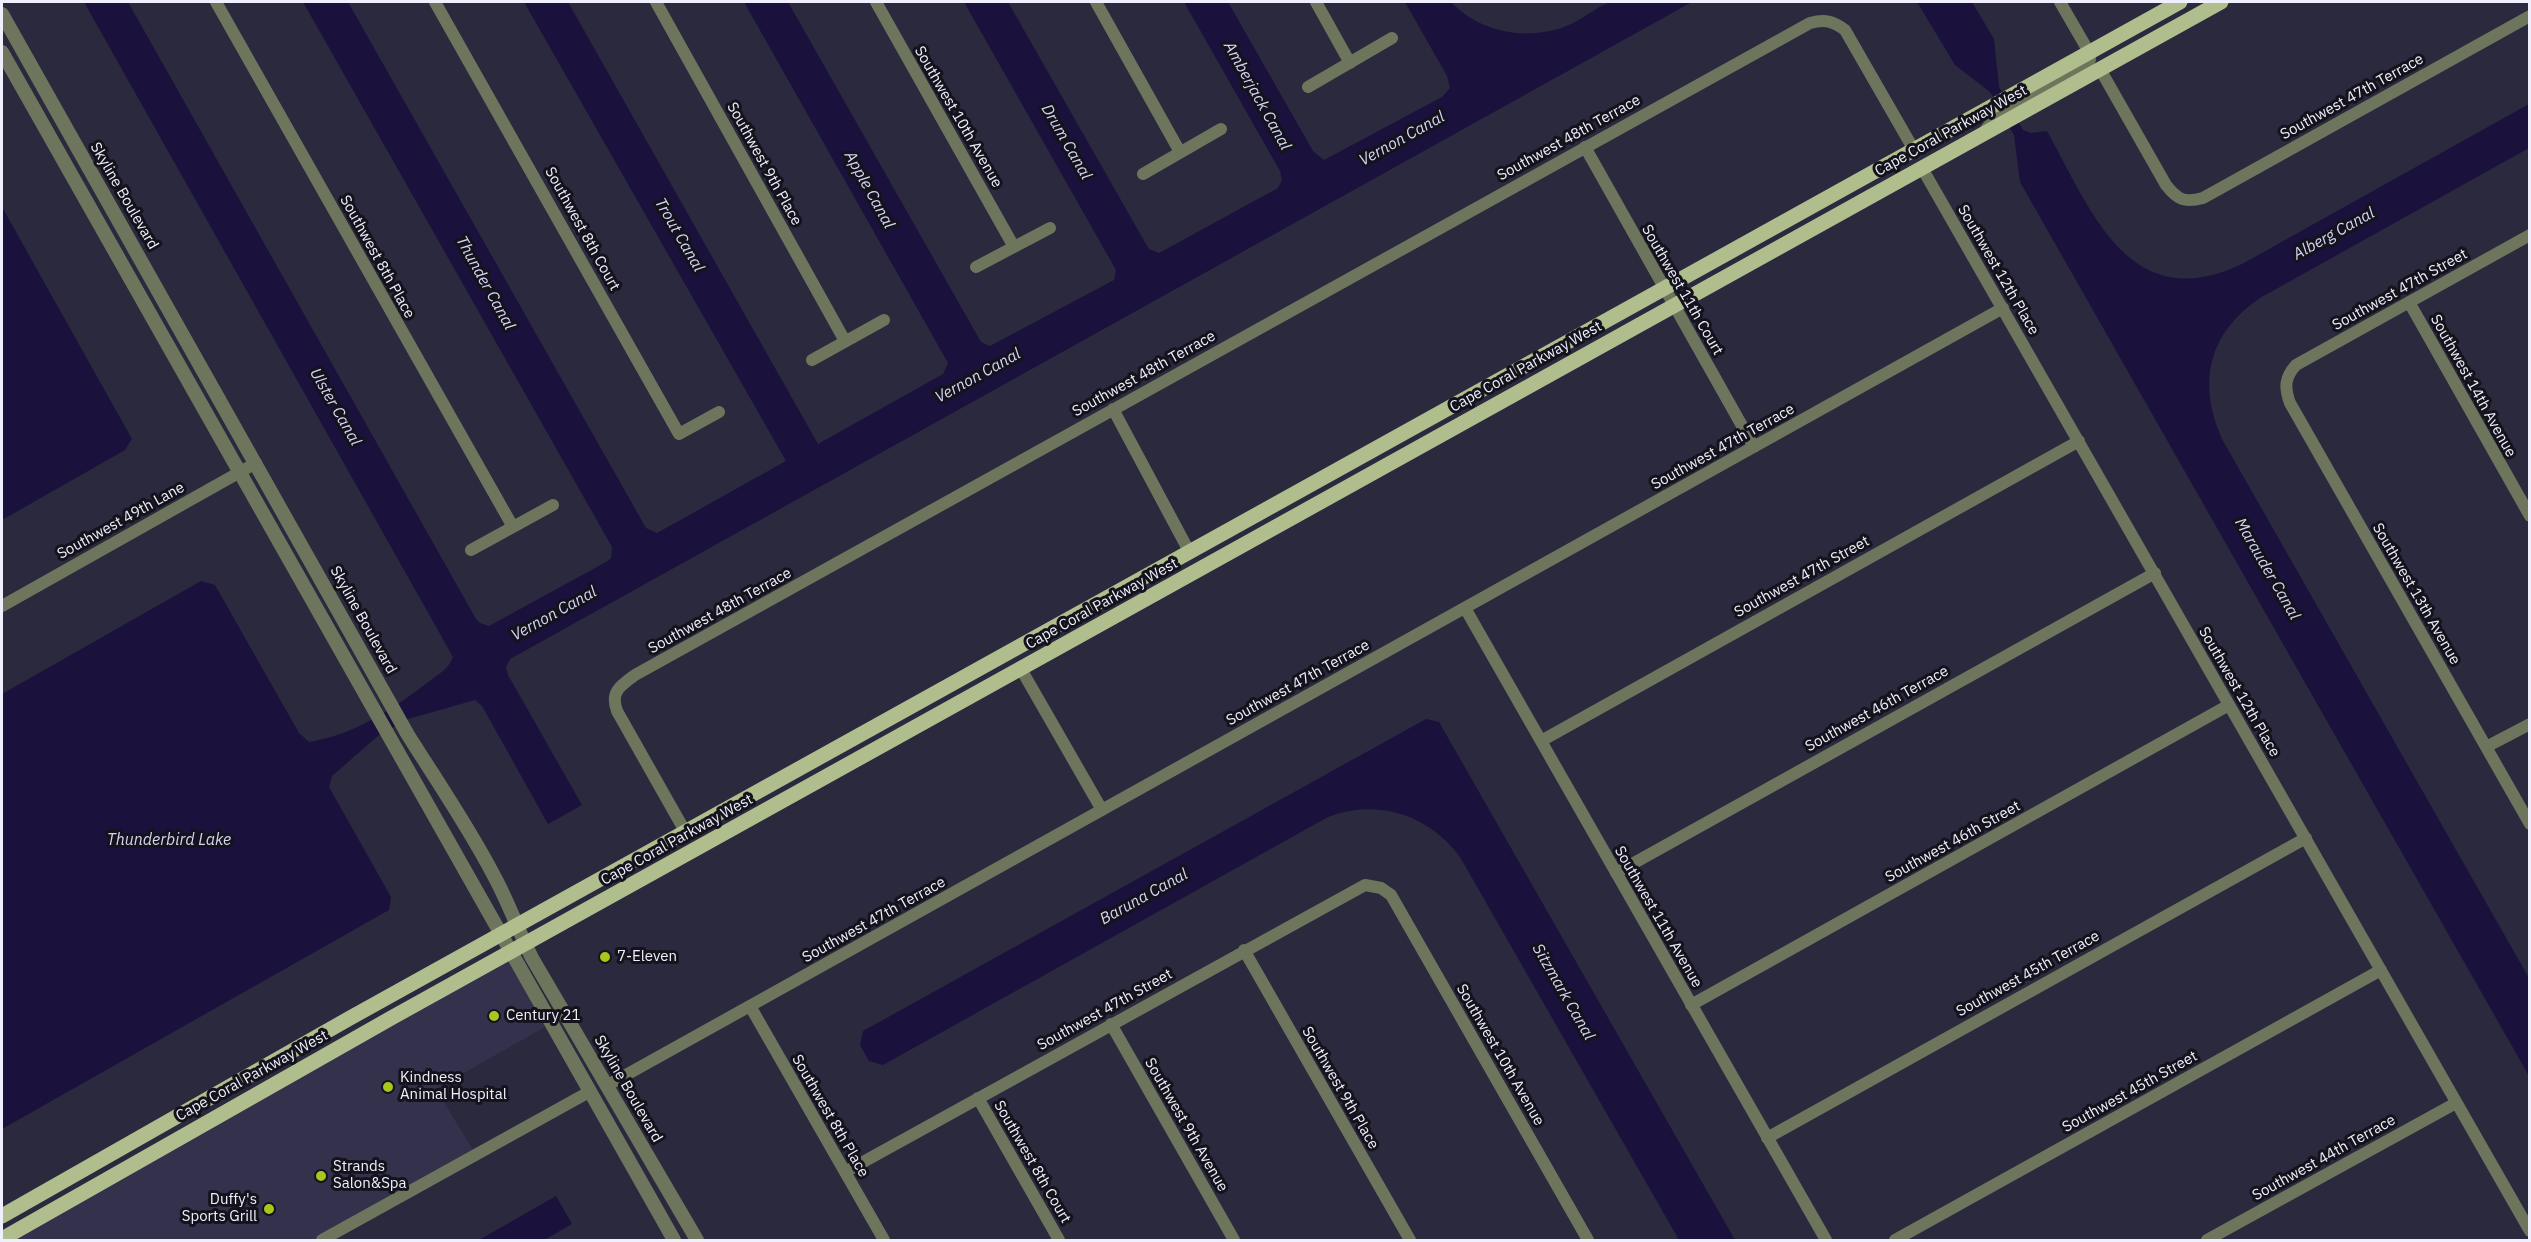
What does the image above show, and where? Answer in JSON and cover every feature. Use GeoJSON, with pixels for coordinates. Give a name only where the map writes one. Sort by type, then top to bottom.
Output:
{"type":"FeatureCollection","features":[{"type":"Feature","properties":{"kind":"main road","name":"Cape Coral Parkway West"},"geometry":{"type":"LineString","coordinates":[[2,1216],[516,926],[2180,2]]}},
{"type":"Feature","properties":{"kind":"main road","name":"Cape Coral Parkway West"},"geometry":{"type":"LineString","coordinates":[[2,1239],[525,944],[2221,2]]}},
{"type":"Feature","properties":{"kind":"main road"},"geometry":{"type":"LineString","coordinates":[[1214,562],[1213,553],[1217,549],[1299,503],[1324,478]]}},
{"type":"Feature","properties":{"kind":"main road"},"geometry":{"type":"LineString","coordinates":[[1072,641],[1087,622],[1175,573],[1190,552]]}},
{"type":"Feature","properties":{"kind":"street","name":"Southwest 8th Place"},"geometry":{"type":"LineString","coordinates":[[216,2],[513,527]]}},
{"type":"Feature","properties":{"kind":"street","name":"Southwest 8th Court"},"geometry":{"type":"LineString","coordinates":[[435,2],[679,434],[718,412]]}},
{"type":"Feature","properties":{"kind":"street","name":"Southwest 9th Place"},"geometry":{"type":"LineString","coordinates":[[656,2],[845,341]]}},
{"type":"Feature","properties":{"kind":"street","name":"Southwest 10th Avenue"},"geometry":{"type":"LineString","coordinates":[[876,2],[1014,247]]}},
{"type":"Feature","properties":{"kind":"street"},"geometry":{"type":"LineString","coordinates":[[1096,2],[1180,152]]}},
{"type":"Feature","properties":{"kind":"street"},"geometry":{"type":"LineString","coordinates":[[1316,2],[1350,63]]}},
{"type":"Feature","properties":{"kind":"street"},"geometry":{"type":"LineString","coordinates":[[1985,133],[1996,116],[2078,71],[2090,60],[2089,52],[2060,2]]}},
{"type":"Feature","properties":{"kind":"street","name":"Skyline Boulevard"},"geometry":{"type":"LineString","coordinates":[[2,14],[390,703],[484,858],[508,902],[525,944],[696,1240]]}},
{"type":"Feature","properties":{"kind":"street","name":"Southwest 47th Terrace"},"geometry":{"type":"LineString","coordinates":[[2100,69],[2166,185],[2176,198],[2187,202],[2203,198],[2529,16]]}},
{"type":"Feature","properties":{"kind":"street","name":"Southwest 48th Terrace"},"geometry":{"type":"LineString","coordinates":[[686,833],[617,711],[613,700],[616,688],[635,675],[1113,409],[1810,23],[1822,20],[1835,23],[1845,30],[1914,150]]}},
{"type":"Feature","properties":{"kind":"street"},"geometry":{"type":"LineString","coordinates":[[1308,87],[1392,38]]}},
{"type":"Feature","properties":{"kind":"street"},"geometry":{"type":"LineString","coordinates":[[2,52],[674,1240]]}},
{"type":"Feature","properties":{"kind":"street"},"geometry":{"type":"LineString","coordinates":[[1143,174],[1221,129]]}},
{"type":"Feature","properties":{"kind":"street","name":"Southwest 11th Court"},"geometry":{"type":"LineString","coordinates":[[1585,147],[1754,447]]}},
{"type":"Feature","properties":{"kind":"street","name":"Southwest 12th Place"},"geometry":{"type":"LineString","coordinates":[[1922,168],[2529,1231]]}},
{"type":"Feature","properties":{"kind":"street"},"geometry":{"type":"LineString","coordinates":[[976,267],[1050,228]]}},
{"type":"Feature","properties":{"kind":"street","name":"Southwest 47th Street"},"geometry":{"type":"LineString","coordinates":[[2287,375],[2296,365],[2529,235]]}},
{"type":"Feature","properties":{"kind":"street","name":"Southwest 14th Avenue"},"geometry":{"type":"LineString","coordinates":[[2409,302],[2529,516]]}},
{"type":"Feature","properties":{"kind":"street","name":"Southwest 47th Terrace"},"geometry":{"type":"LineString","coordinates":[[608,1085],[2003,308]]}},
{"type":"Feature","properties":{"kind":"street"},"geometry":{"type":"LineString","coordinates":[[812,360],[884,320]]}},
{"type":"Feature","properties":{"kind":"street","name":"Southwest 13th Avenue"},"geometry":{"type":"LineString","coordinates":[[2287,375],[2285,391],[2290,403],[2529,825]]}},
{"type":"Feature","properties":{"kind":"street"},"geometry":{"type":"LineString","coordinates":[[1113,409],[1190,552]]}},
{"type":"Feature","properties":{"kind":"street","name":"Southwest 47th Street"},"geometry":{"type":"LineString","coordinates":[[1541,741],[2079,441]]}},
{"type":"Feature","properties":{"kind":"street","name":"Southwest 49th Lane"},"geometry":{"type":"LineString","coordinates":[[2,606],[256,463]]}},
{"type":"Feature","properties":{"kind":"street"},"geometry":{"type":"LineString","coordinates":[[471,550],[553,505]]}},
{"type":"Feature","properties":{"kind":"street","name":"Southwest 46th Terrace"},"geometry":{"type":"LineString","coordinates":[[1616,873],[2154,573]]}},
{"type":"Feature","properties":{"kind":"street","name":"Southwest 11th Avenue"},"geometry":{"type":"LineString","coordinates":[[1465,608],[1826,1240]]}},
{"type":"Feature","properties":{"kind":"street"},"geometry":{"type":"LineString","coordinates":[[1021,669],[1102,810]]}},
{"type":"Feature","properties":{"kind":"street","name":"Southwest 46th Street"},"geometry":{"type":"LineString","coordinates":[[1691,1005],[2229,705]]}},
{"type":"Feature","properties":{"kind":"street"},"geometry":{"type":"LineString","coordinates":[[2486,747],[2529,724]]}},
{"type":"Feature","properties":{"kind":"street","name":"Southwest 45th Terrace"},"geometry":{"type":"LineString","coordinates":[[1767,1138],[2306,838]]}},
{"type":"Feature","properties":{"kind":"street","name":"Southwest 47th Street"},"geometry":{"type":"LineString","coordinates":[[845,1173],[1354,889],[1365,885],[1381,888]]}},
{"type":"Feature","properties":{"kind":"street","name":"Southwest 10th Avenue"},"geometry":{"type":"LineString","coordinates":[[1381,888],[1390,895],[1420,946],[1588,1240]]}},
{"type":"Feature","properties":{"kind":"street","name":"Southwest 9th Place"},"geometry":{"type":"LineString","coordinates":[[1244,950],[1410,1240]]}},
{"type":"Feature","properties":{"kind":"street","name":"Southwest 45th Street"},"geometry":{"type":"LineString","coordinates":[[1895,1240],[2381,970]]}},
{"type":"Feature","properties":{"kind":"street","name":"Southwest 8th Place"},"geometry":{"type":"LineString","coordinates":[[750,1006],[884,1240]]}},
{"type":"Feature","properties":{"kind":"street"},"geometry":{"type":"LineString","coordinates":[[549,1022],[559,1030],[588,1077],[608,1085]]}},
{"type":"Feature","properties":{"kind":"street","name":"Southwest 9th Avenue"},"geometry":{"type":"LineString","coordinates":[[1111,1024],[1234,1240]]}},
{"type":"Feature","properties":{"kind":"street"},"geometry":{"type":"LineString","coordinates":[[589,1092],[611,1107],[640,1159],[667,1188]]}},
{"type":"Feature","properties":{"kind":"street"},"geometry":{"type":"LineString","coordinates":[[322,1240],[589,1092]]}},
{"type":"Feature","properties":{"kind":"street","name":"Southwest 8th Court"},"geometry":{"type":"LineString","coordinates":[[978,1098],[1059,1240]]}},
{"type":"Feature","properties":{"kind":"street","name":"Southwest 44th Terrace"},"geometry":{"type":"LineString","coordinates":[[2207,1240],[2456,1103]]}},
{"type":"Feature","properties":{"kind":"street"},"geometry":{"type":"LineString","coordinates":[[2525,1240],[2529,1238]]}},
{"type":"Feature","properties":{"kind":"shaded area"},"geometry":{"type":"Polygon","coordinates":[[[508,961],[545,1027],[436,1089],[473,1150],[367,1210],[313,1240],[11,1240],[508,961]]]}},
{"type":"Feature","properties":{"kind":"water"},"geometry":{"type":"Polygon","coordinates":[[[84,2],[128,2],[476,619],[489,626],[606,562],[611,558],[612,547],[303,2],[348,2],[646,528],[657,533],[786,461],[524,2],[568,2],[818,444],[943,374],[948,363],[744,2],[788,2],[981,342],[990,346],[1114,280],[1116,270],[964,2],[1008,2],[1149,249],[1159,253],[1278,188],[1282,180],[1280,171],[1184,2],[1228,2],[1313,151],[1324,160],[1442,97],[1450,88],[1447,76],[1405,2],[1451,2],[1463,13],[1492,28],[1508,32],[1540,33],[1571,24],[1612,2],[1692,2],[510,659],[506,667],[508,675],[582,805],[548,824],[482,706],[475,700],[408,719],[379,735],[332,776],[329,787],[391,897],[389,910],[2,1129],[2,694],[201,581],[215,585],[299,733],[309,742],[341,734],[386,712],[442,672],[453,657],[84,2]]]}},
{"type":"Feature","properties":{"kind":"water"},"geometry":{"type":"Polygon","coordinates":[[[1917,2],[1972,2],[1994,39],[1999,87],[2023,130],[2031,133],[2047,131],[2098,222],[2119,247],[2142,266],[2170,277],[2203,277],[2242,264],[2529,104],[2529,148],[2260,298],[2242,312],[2229,327],[2212,361],[2209,379],[2214,418],[2222,439],[2529,978],[2529,1076],[2020,182],[2014,135],[1990,92],[1955,65],[1917,2]]]}},
{"type":"Feature","properties":{"kind":"water"},"geometry":{"type":"Polygon","coordinates":[[[2,207],[132,439],[125,450],[2,520],[2,207]]]}},
{"type":"Feature","properties":{"kind":"water"},"geometry":{"type":"Polygon","coordinates":[[[1426,719],[1439,722],[1735,1240],[1679,1240],[1460,857],[1433,830],[1401,814],[1384,810],[1365,809],[1328,817],[883,1065],[869,1061],[860,1045],[863,1031],[1426,719]]]}},
{"type":"Feature","properties":{"kind":"water"},"geometry":{"type":"Polygon","coordinates":[[[556,1196],[572,1224],[544,1240],[479,1240],[556,1196]]]}},
{"type":"Feature","properties":{"kind":"place","name":"7-Eleven"},"geometry":{"type":"Point","coordinates":[605,957]}},
{"type":"Feature","properties":{"kind":"place","name":"Century 21"},"geometry":{"type":"Point","coordinates":[494,1016]}},
{"type":"Feature","properties":{"kind":"place","name":"Kindness Animal Hospital"},"geometry":{"type":"Point","coordinates":[388,1087]}},
{"type":"Feature","properties":{"kind":"place","name":"Strands Salon&Spa"},"geometry":{"type":"Point","coordinates":[321,1176]}},
{"type":"Feature","properties":{"kind":"place","name":"Duffy's Sports Grill"},"geometry":{"type":"Point","coordinates":[269,1209]}},
{"type":"Feature","properties":{"kind":"water label","name":"Amberjack Canal"},"geometry":{"type":"Point","coordinates":[1257,96]}},
{"type":"Feature","properties":{"kind":"water label","name":"Vernon Canal"},"geometry":{"type":"Point","coordinates":[1402,139]}},
{"type":"Feature","properties":{"kind":"water label","name":"Drum Canal"},"geometry":{"type":"Point","coordinates":[1066,142]}},
{"type":"Feature","properties":{"kind":"water label","name":"Apple Canal"},"geometry":{"type":"Point","coordinates":[869,190]}},
{"type":"Feature","properties":{"kind":"water label","name":"Alberg Canal"},"geometry":{"type":"Point","coordinates":[2334,234]}},
{"type":"Feature","properties":{"kind":"water label","name":"Trout Canal"},"geometry":{"type":"Point","coordinates":[679,235]}},
{"type":"Feature","properties":{"kind":"water label","name":"Thunder Canal"},"geometry":{"type":"Point","coordinates":[485,283]}},
{"type":"Feature","properties":{"kind":"water label","name":"Vernon Canal"},"geometry":{"type":"Point","coordinates":[978,376]}},
{"type":"Feature","properties":{"kind":"water label","name":"Ulster Canal"},"geometry":{"type":"Point","coordinates":[335,407]}},
{"type":"Feature","properties":{"kind":"water label","name":"Marauder Canal"},"geometry":{"type":"Point","coordinates":[2267,569]}},
{"type":"Feature","properties":{"kind":"water label","name":"Vernon Canal"},"geometry":{"type":"Point","coordinates":[554,614]}},
{"type":"Feature","properties":{"kind":"water label","name":"Thunderbird Lake"},"geometry":{"type":"Point","coordinates":[169,840]}},
{"type":"Feature","properties":{"kind":"water label","name":"Baruna Canal"},"geometry":{"type":"Point","coordinates":[1144,897]}},
{"type":"Feature","properties":{"kind":"water label","name":"Sitzmark Canal"},"geometry":{"type":"Point","coordinates":[1563,992]}}]}
